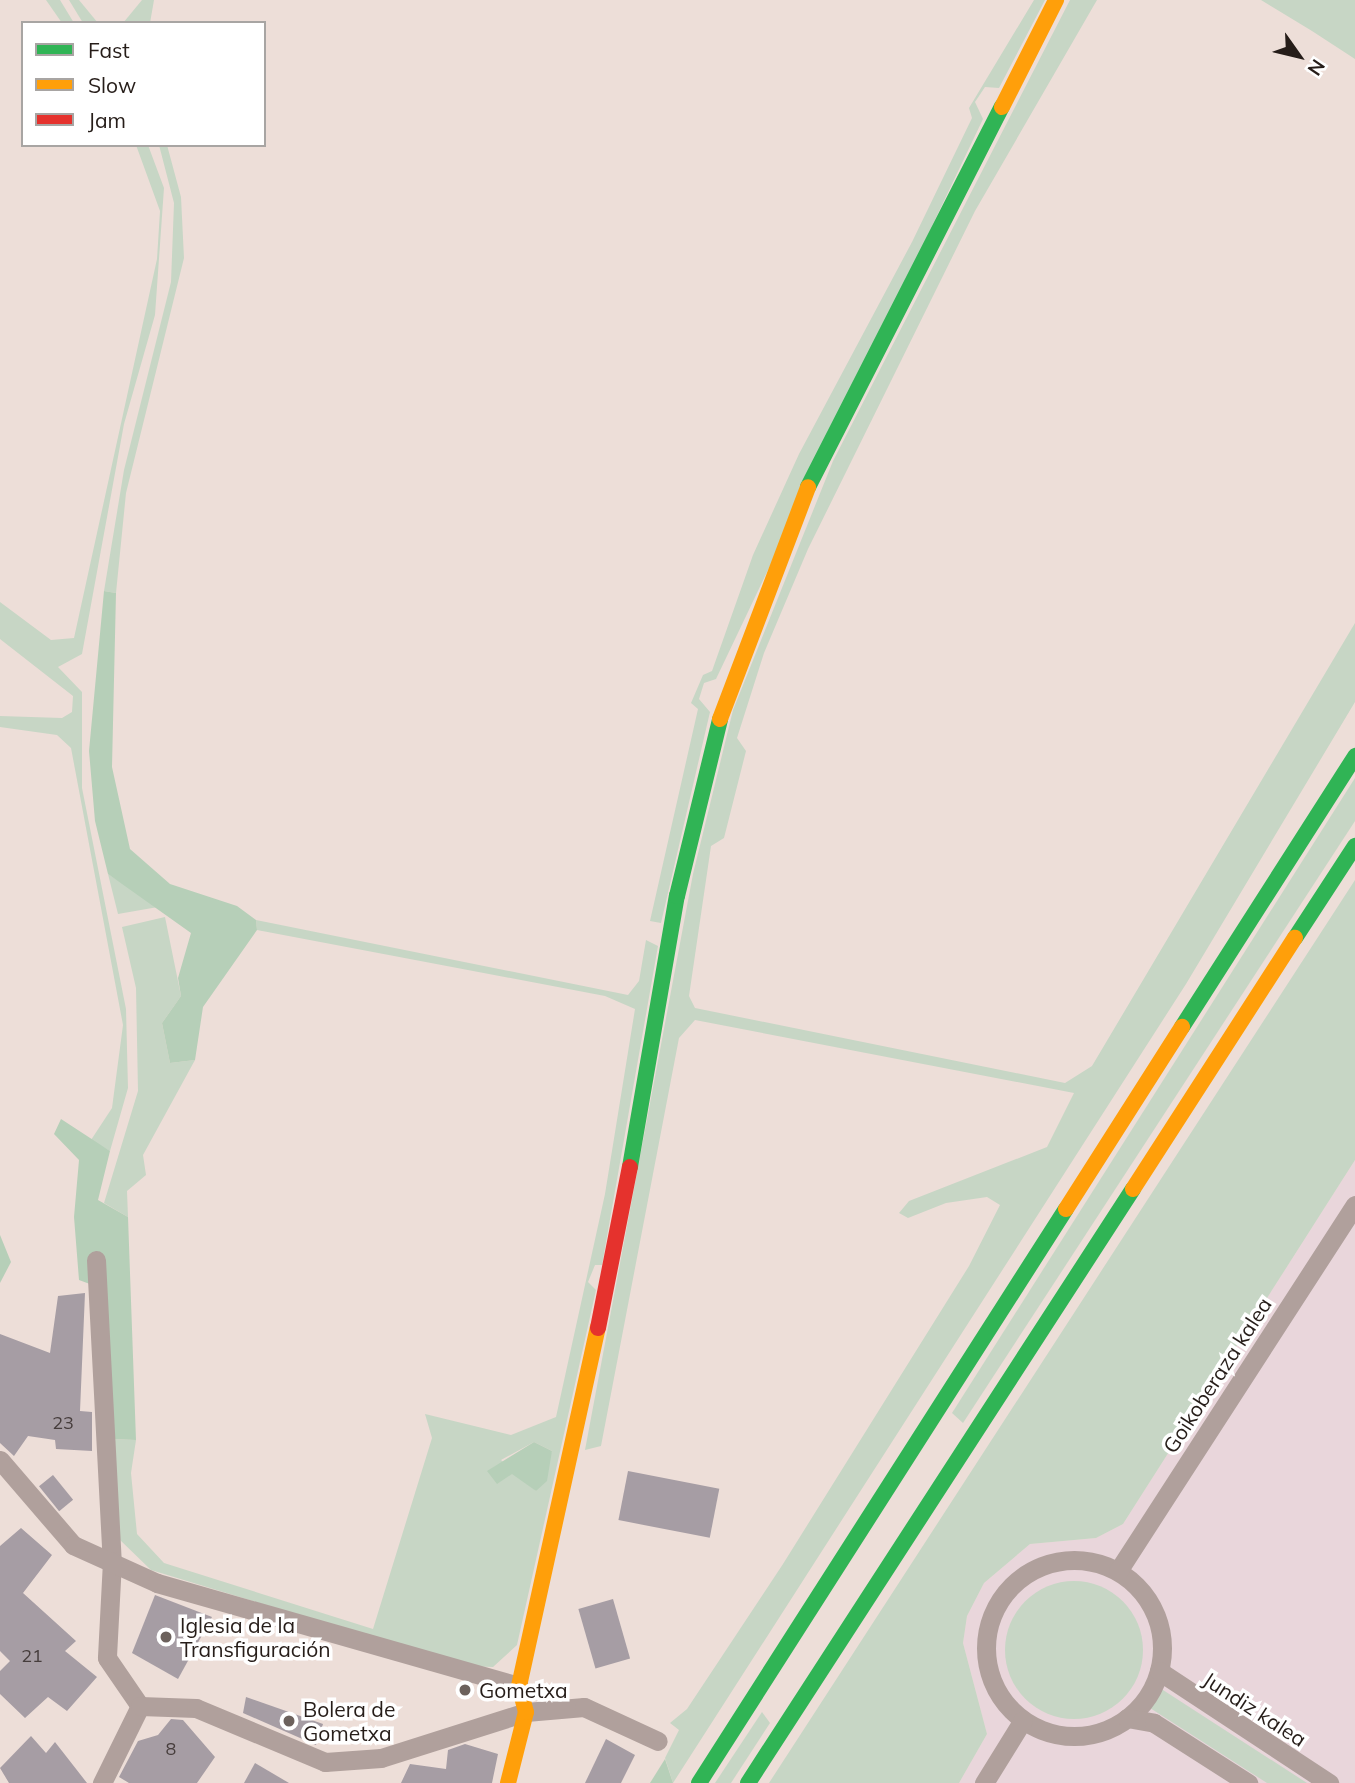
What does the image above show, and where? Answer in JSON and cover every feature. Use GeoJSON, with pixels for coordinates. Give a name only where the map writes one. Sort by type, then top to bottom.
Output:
{"type":"FeatureCollection","features":[{"type":"Feature","properties":{"kind":"main road"},"geometry":{"type":"LineString","coordinates":[[508,1783],[526,1712],[519,1686],[616,1244],[689,837],[728,686],[806,492],[1056,0]]}},
{"type":"Feature","properties":{"kind":"main road"},"geometry":{"type":"LineString","coordinates":[[699,1783],[1355,756]]}},
{"type":"Feature","properties":{"kind":"main road"},"geometry":{"type":"LineString","coordinates":[[748,1783],[1355,846]]}},
{"type":"Feature","properties":{"kind":"street","name":"Goikoberaza kalea"},"geometry":{"type":"LineString","coordinates":[[1118,1570],[1355,1205]]}},
{"type":"Feature","properties":{"kind":"street"},"geometry":{"type":"LineString","coordinates":[[96,1260],[113,1561],[107,1658],[141,1706]]}},
{"type":"Feature","properties":{"kind":"street"},"geometry":{"type":"LineString","coordinates":[[0,1460],[73,1545],[157,1583],[519,1686]]}},
{"type":"Feature","properties":{"kind":"street"},"geometry":{"type":"LineString","coordinates":[[1127,1718],[1159,1671],[1155,1614],[1118,1570],[1090,1560],[1060,1560],[1031,1570],[1003,1597],[985,1643],[989,1673],[1002,1700],[1023,1720],[1076,1736],[1127,1718],[1154,1723],[1248,1783]]}},
{"type":"Feature","properties":{"kind":"street","name":"Jundiz kalea"},"geometry":{"type":"LineString","coordinates":[[1159,1671],[1329,1783]]}},
{"type":"Feature","properties":{"kind":"street"},"geometry":{"type":"LineString","coordinates":[[141,1706],[195,1708],[325,1762],[382,1758],[526,1712],[584,1707],[658,1741]]}},
{"type":"Feature","properties":{"kind":"street"},"geometry":{"type":"LineString","coordinates":[[102,1783],[141,1706]]}},
{"type":"Feature","properties":{"kind":"street"},"geometry":{"type":"LineString","coordinates":[[984,1783],[1023,1720]]}},
{"type":"Feature","properties":{"kind":"shaded area"},"geometry":{"type":"Polygon","coordinates":[[[1355,1160],[1355,1783],[959,1783],[987,1734],[963,1643],[967,1616],[984,1583],[1030,1544],[1096,1538],[1123,1524],[1355,1160]]]}},
{"type":"Feature","properties":{"kind":"green space"},"geometry":{"type":"Polygon","coordinates":[[[46,0],[60,0],[73,21],[61,21],[46,0]]]}},
{"type":"Feature","properties":{"kind":"green space"},"geometry":{"type":"Polygon","coordinates":[[[69,0],[79,0],[96,21],[82,21],[69,0]]]}},
{"type":"Feature","properties":{"kind":"green space"},"geometry":{"type":"Polygon","coordinates":[[[142,0],[154,0],[150,21],[125,21],[142,0]]]}},
{"type":"Feature","properties":{"kind":"green space"},"geometry":{"type":"Polygon","coordinates":[[[1034,0],[1045,0],[999,88],[985,87],[975,102],[983,119],[716,679],[704,683],[699,699],[710,712],[661,923],[650,921],[698,709],[691,703],[703,675],[712,671],[753,555],[799,454],[912,242],[972,118],[969,108],[1034,0]]]}},
{"type":"Feature","properties":{"kind":"green space"},"geometry":{"type":"Polygon","coordinates":[[[1070,0],[1097,0],[975,211],[808,549],[764,653],[737,738],[746,751],[724,838],[711,846],[689,996],[695,1008],[1065,1083],[1092,1066],[1355,623],[1355,702],[1186,984],[673,1783],[665,1758],[679,1730],[670,1723],[687,1709],[783,1564],[969,1266],[1000,1205],[987,1197],[946,1203],[908,1218],[899,1213],[909,1201],[1047,1147],[1074,1093],[695,1020],[679,1038],[601,1446],[585,1450],[693,874],[733,710],[833,461],[1070,0]]]}},
{"type":"Feature","properties":{"kind":"green space"},"geometry":{"type":"Polygon","coordinates":[[[1261,0],[1355,0],[1355,59],[1312,31],[1261,0]]]}},
{"type":"Feature","properties":{"kind":"green space"},"geometry":{"type":"Polygon","coordinates":[[[137,147],[149,147],[164,188],[155,315],[124,424],[82,654],[58,667],[82,692],[82,788],[126,1009],[128,1088],[110,1151],[91,1140],[112,1108],[123,1025],[71,748],[57,735],[0,727],[0,716],[62,718],[72,712],[73,696],[0,639],[0,602],[51,640],[74,638],[157,259],[160,211],[137,147]]]}},
{"type":"Feature","properties":{"kind":"green space"},"geometry":{"type":"Polygon","coordinates":[[[160,147],[168,147],[181,197],[184,258],[126,493],[116,593],[104,591],[124,470],[171,282],[174,203],[160,147]]]}},
{"type":"Feature","properties":{"kind":"green space"},"geometry":{"type":"Polygon","coordinates":[[[104,591],[116,593],[112,767],[130,849],[170,884],[237,906],[256,920],[257,930],[203,1007],[195,1060],[170,1063],[162,1023],[181,996],[178,978],[191,933],[108,874],[95,821],[89,751],[104,591]]]}},
{"type":"Feature","properties":{"kind":"green space"},"geometry":{"type":"Polygon","coordinates":[[[1355,778],[1355,821],[963,1423],[952,1413],[1355,778]]]}},
{"type":"Feature","properties":{"kind":"green space"},"geometry":{"type":"Polygon","coordinates":[[[108,874],[139,894],[158,907],[118,914],[108,874]]]}},
{"type":"Feature","properties":{"kind":"green space"},"geometry":{"type":"Polygon","coordinates":[[[1355,880],[1355,1160],[1123,1524],[1096,1538],[1030,1544],[984,1583],[967,1616],[963,1643],[987,1734],[959,1783],[769,1783],[1355,880]]]}},
{"type":"Feature","properties":{"kind":"green space"},"geometry":{"type":"Polygon","coordinates":[[[165,917],[181,996],[162,1023],[170,1063],[195,1060],[143,1155],[146,1175],[127,1191],[128,1217],[104,1203],[138,1091],[136,988],[122,927],[165,917]]]}},
{"type":"Feature","properties":{"kind":"green space"},"geometry":{"type":"Polygon","coordinates":[[[256,920],[628,995],[639,981],[646,940],[658,946],[602,1265],[595,1265],[588,1282],[596,1290],[517,1645],[493,1667],[465,1666],[151,1570],[119,1539],[112,1439],[136,1440],[131,1473],[137,1534],[164,1563],[373,1629],[432,1438],[425,1414],[511,1435],[556,1417],[605,1194],[635,1009],[605,996],[257,930],[256,920]],[[534,1442],[501,1460],[536,1491],[552,1451],[534,1442]]]}},
{"type":"Feature","properties":{"kind":"green space"},"geometry":{"type":"Polygon","coordinates":[[[61,1119],[110,1151],[98,1200],[128,1217],[136,1440],[112,1439],[106,1290],[79,1280],[74,1217],[79,1160],[54,1134],[61,1119]]]}},
{"type":"Feature","properties":{"kind":"green space"},"geometry":{"type":"Polygon","coordinates":[[[0,1235],[11,1262],[0,1283],[0,1235]]]}},
{"type":"Feature","properties":{"kind":"green space"},"geometry":{"type":"Polygon","coordinates":[[[534,1442],[552,1451],[547,1481],[536,1491],[512,1474],[497,1484],[487,1471],[534,1442]]]}},
{"type":"Feature","properties":{"kind":"green space"},"geometry":{"type":"Polygon","coordinates":[[[1074,1581],[1100,1586],[1123,1601],[1138,1624],[1143,1650],[1138,1676],[1123,1699],[1100,1714],[1074,1719],[1048,1714],[1025,1699],[1010,1676],[1005,1650],[1010,1624],[1025,1601],[1048,1586],[1074,1581]]]}},
{"type":"Feature","properties":{"kind":"green space"},"geometry":{"type":"Polygon","coordinates":[[[1162,1690],[1307,1783],[1267,1783],[1150,1708],[1162,1690]]]}},
{"type":"Feature","properties":{"kind":"green space"},"geometry":{"type":"Polygon","coordinates":[[[762,1712],[770,1723],[731,1783],[715,1783],[762,1712]]]}},
{"type":"Feature","properties":{"kind":"green space"},"geometry":{"type":"Polygon","coordinates":[[[665,1759],[673,1783],[650,1783],[665,1759]]]}},
{"type":"Feature","properties":{"kind":"building"},"geometry":{"type":"Polygon","coordinates":[[[85,1293],[80,1411],[92,1412],[92,1451],[56,1449],[55,1440],[28,1436],[14,1456],[0,1443],[0,1334],[50,1353],[58,1296],[85,1293]]]}},
{"type":"Feature","properties":{"kind":"building"},"geometry":{"type":"Polygon","coordinates":[[[628,1471],[719,1489],[710,1538],[618,1520],[628,1471]]]}},
{"type":"Feature","properties":{"kind":"building"},"geometry":{"type":"Polygon","coordinates":[[[53,1475],[73,1500],[59,1511],[39,1486],[53,1475]]]}},
{"type":"Feature","properties":{"kind":"building"},"geometry":{"type":"Polygon","coordinates":[[[21,1528],[52,1555],[23,1593],[76,1641],[65,1651],[97,1677],[67,1711],[48,1697],[25,1718],[0,1694],[0,1671],[10,1661],[0,1651],[0,1546],[21,1528]]]}},
{"type":"Feature","properties":{"kind":"building","name":"Iglesia de la Transfiguración"},"geometry":{"type":"Polygon","coordinates":[[[155,1595],[212,1617],[178,1679],[132,1653],[155,1595]]]}},
{"type":"Feature","properties":{"kind":"building"},"geometry":{"type":"Polygon","coordinates":[[[613,1599],[630,1659],[595,1669],[578,1609],[613,1599]]]}},
{"type":"Feature","properties":{"kind":"building","name":"Bolera de Gometxa"},"geometry":{"type":"Polygon","coordinates":[[[246,1697],[323,1724],[316,1745],[243,1713],[246,1697]]]}},
{"type":"Feature","properties":{"kind":"building"},"geometry":{"type":"Polygon","coordinates":[[[171,1719],[183,1720],[215,1757],[197,1783],[129,1783],[119,1777],[138,1741],[158,1735],[171,1719]]]}},
{"type":"Feature","properties":{"kind":"building"},"geometry":{"type":"Polygon","coordinates":[[[31,1736],[46,1753],[55,1742],[87,1783],[9,1783],[0,1768],[31,1736]]]}},
{"type":"Feature","properties":{"kind":"building"},"geometry":{"type":"Polygon","coordinates":[[[606,1739],[635,1755],[621,1783],[585,1783],[606,1739]]]}},
{"type":"Feature","properties":{"kind":"building"},"geometry":{"type":"Polygon","coordinates":[[[465,1744],[498,1754],[492,1783],[401,1783],[410,1764],[446,1769],[448,1750],[465,1744]]]}},
{"type":"Feature","properties":{"kind":"building"},"geometry":{"type":"Polygon","coordinates":[[[255,1763],[289,1783],[244,1783],[255,1763]]]}},
{"type":"Feature","properties":{"kind":"traffic: fast"},"geometry":{"type":"LineString","coordinates":[[808,487],[1002,107]]}},
{"type":"Feature","properties":{"kind":"traffic: fast"},"geometry":{"type":"LineString","coordinates":[[630,1167],[677,896],[720,719]]}},
{"type":"Feature","properties":{"kind":"traffic: fast"},"geometry":{"type":"LineString","coordinates":[[1182,1027],[1355,756]]}},
{"type":"Feature","properties":{"kind":"traffic: fast"},"geometry":{"type":"LineString","coordinates":[[1295,938],[1355,846]]}},
{"type":"Feature","properties":{"kind":"traffic: fast"},"geometry":{"type":"LineString","coordinates":[[748,1783],[1133,1189]]}},
{"type":"Feature","properties":{"kind":"traffic: fast"},"geometry":{"type":"LineString","coordinates":[[699,1783],[1066,1209]]}},
{"type":"Feature","properties":{"kind":"traffic: slow"},"geometry":{"type":"LineString","coordinates":[[1002,107],[1056,0]]}},
{"type":"Feature","properties":{"kind":"traffic: slow"},"geometry":{"type":"LineString","coordinates":[[720,719],[808,487]]}},
{"type":"Feature","properties":{"kind":"traffic: slow"},"geometry":{"type":"LineString","coordinates":[[1133,1189],[1295,938]]}},
{"type":"Feature","properties":{"kind":"traffic: slow"},"geometry":{"type":"LineString","coordinates":[[1066,1209],[1182,1027]]}},
{"type":"Feature","properties":{"kind":"traffic: slow"},"geometry":{"type":"LineString","coordinates":[[508,1783],[526,1712],[519,1686],[598,1328]]}},
{"type":"Feature","properties":{"kind":"traffic: jam"},"geometry":{"type":"LineString","coordinates":[[598,1328],[630,1167]]}},
{"type":"Feature","properties":{"kind":"place","name":"Iglesia de la Transfiguración"},"geometry":{"type":"Point","coordinates":[166,1637]}},
{"type":"Feature","properties":{"kind":"place","name":"Gometxa"},"geometry":{"type":"Point","coordinates":[465,1690]}},
{"type":"Feature","properties":{"kind":"place","name":"Bolera de Gometxa"},"geometry":{"type":"Point","coordinates":[289,1721]}}]}
